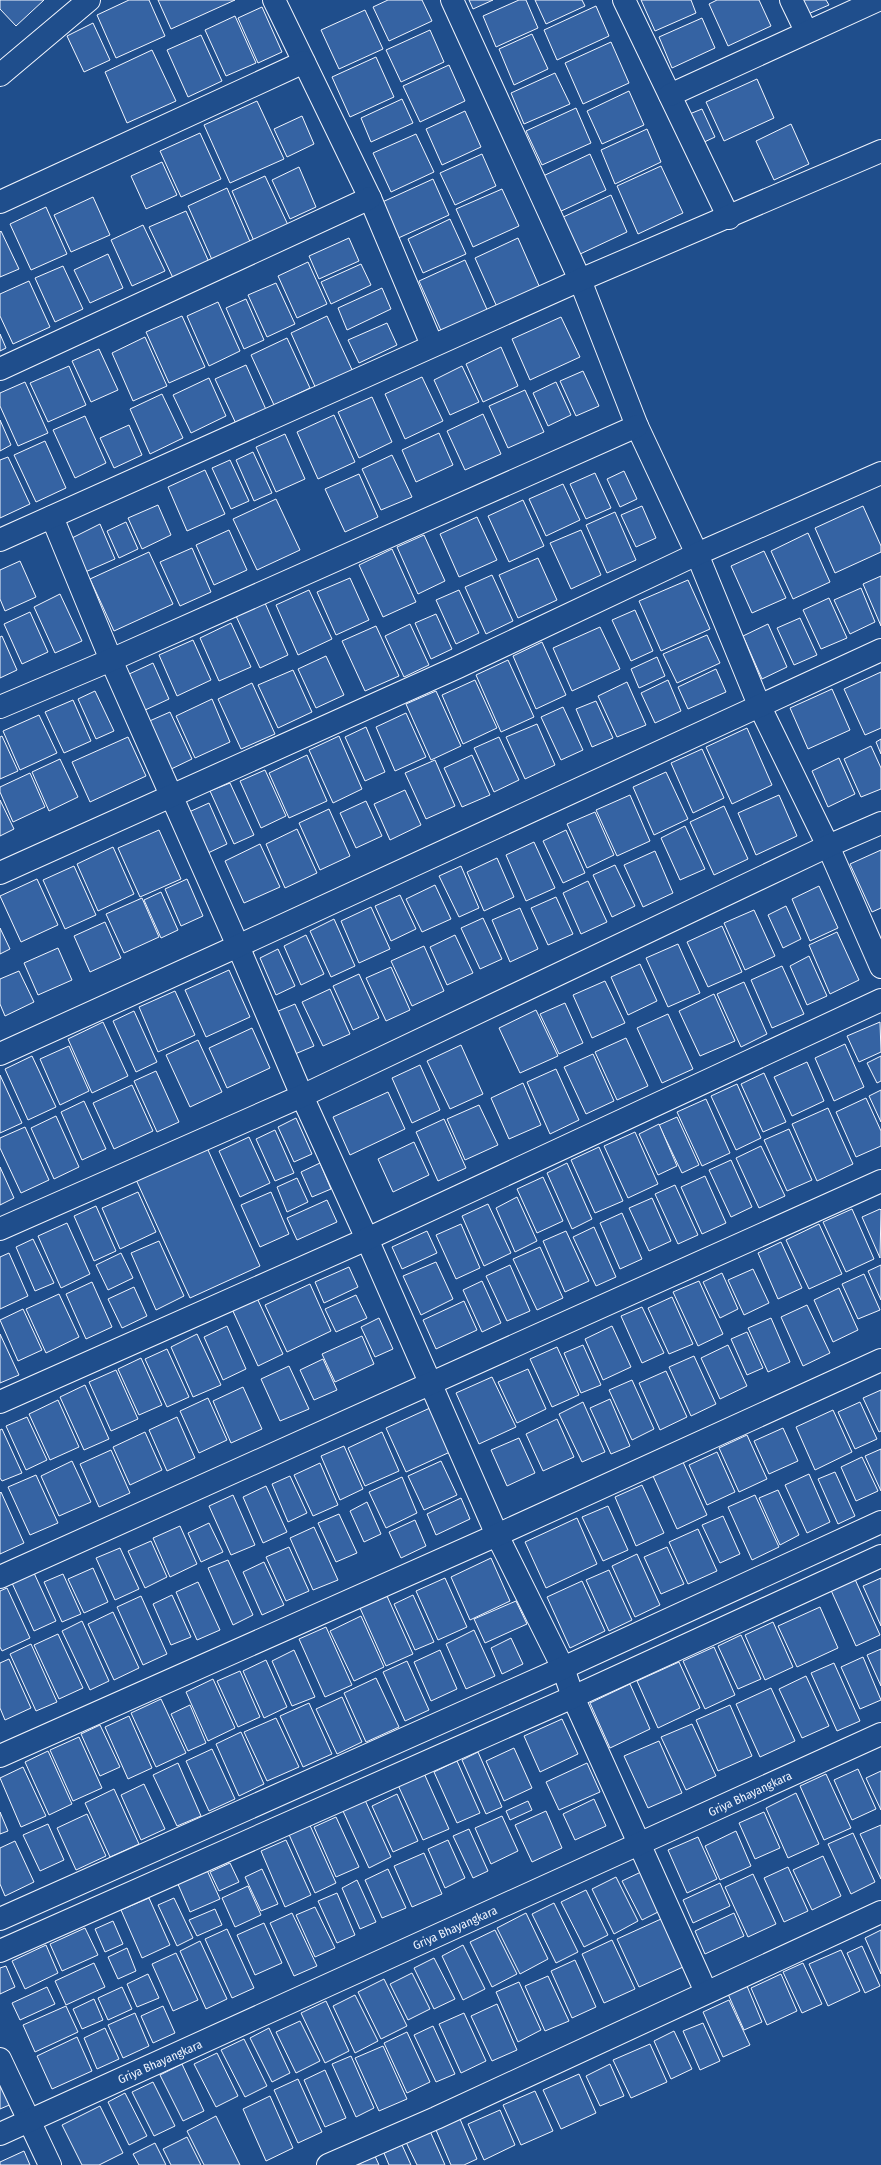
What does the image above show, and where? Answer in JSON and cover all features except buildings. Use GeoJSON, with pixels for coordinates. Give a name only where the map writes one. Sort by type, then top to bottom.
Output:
{"type":"FeatureCollection","features":[{"type":"Feature","properties":{"kind":"street"},"geometry":{"type":"LineString","coordinates":[[0,75],[89,0]]}},
{"type":"Feature","properties":{"kind":"street"},"geometry":{"type":"LineString","coordinates":[[274,0],[370,198],[432,345]]}},
{"type":"Feature","properties":{"kind":"street"},"geometry":{"type":"LineString","coordinates":[[452,0],[580,280],[637,426],[697,554],[759,705],[828,846],[881,967]]}},
{"type":"Feature","properties":{"kind":"street"},"geometry":{"type":"LineString","coordinates":[[624,0],[729,218]]}},
{"type":"Feature","properties":{"kind":"street"},"geometry":{"type":"LineString","coordinates":[[791,0],[806,31]]}},
{"type":"Feature","properties":{"kind":"street"},"geometry":{"type":"LineString","coordinates":[[670,95],[806,31],[878,0]]}},
{"type":"Feature","properties":{"kind":"street"},"geometry":{"type":"LineString","coordinates":[[0,202],[304,62]]}},
{"type":"Feature","properties":{"kind":"street"},"geometry":{"type":"LineString","coordinates":[[0,540],[432,345],[580,280],[729,218],[881,151]]}},
{"type":"Feature","properties":{"kind":"street"},"geometry":{"type":"LineString","coordinates":[[0,369],[370,198]]}},
{"type":"Feature","properties":{"kind":"street"},"geometry":{"type":"LineString","coordinates":[[0,707],[111,660],[637,426]]}},
{"type":"Feature","properties":{"kind":"street"},"geometry":{"type":"LineString","coordinates":[[0,873],[172,797],[458,667],[697,554],[881,473]]}},
{"type":"Feature","properties":{"kind":"street"},"geometry":{"type":"LineString","coordinates":[[52,517],[111,660],[238,946],[302,1096],[367,1239],[497,1535],[568,1684],[638,1845],[706,1992]]}},
{"type":"Feature","properties":{"kind":"street"},"geometry":{"type":"LineString","coordinates":[[0,1054],[881,650]]}},
{"type":"Feature","properties":{"kind":"street"},"geometry":{"type":"LineString","coordinates":[[0,1229],[302,1096],[828,846],[881,823]]}},
{"type":"Feature","properties":{"kind":"street"},"geometry":{"type":"LineString","coordinates":[[0,1402],[367,1239],[881,1000]]}},
{"type":"Feature","properties":{"kind":"street"},"geometry":{"type":"LineString","coordinates":[[0,1577],[881,1182]]}},
{"type":"Feature","properties":{"kind":"street"},"geometry":{"type":"LineString","coordinates":[[0,1756],[497,1535],[881,1360]]}},
{"type":"Feature","properties":{"kind":"street"},"geometry":{"type":"LineString","coordinates":[[0,1951],[568,1684],[881,1522]]}},
{"type":"Feature","properties":{"kind":"street"},"geometry":{"type":"LineString","coordinates":[[0,1919],[881,1556]]}},
{"type":"Feature","properties":{"kind":"street","name":"Griya Bhayangkara"},"geometry":{"type":"LineString","coordinates":[[0,2134],[881,1734]]}},
{"type":"Feature","properties":{"kind":"street"},"geometry":{"type":"LineString","coordinates":[[328,2165],[436,2118],[881,1912]]}},
{"type":"Feature","properties":{"kind":"street"},"geometry":{"type":"LineString","coordinates":[[0,2058],[50,2165]]}}]}
